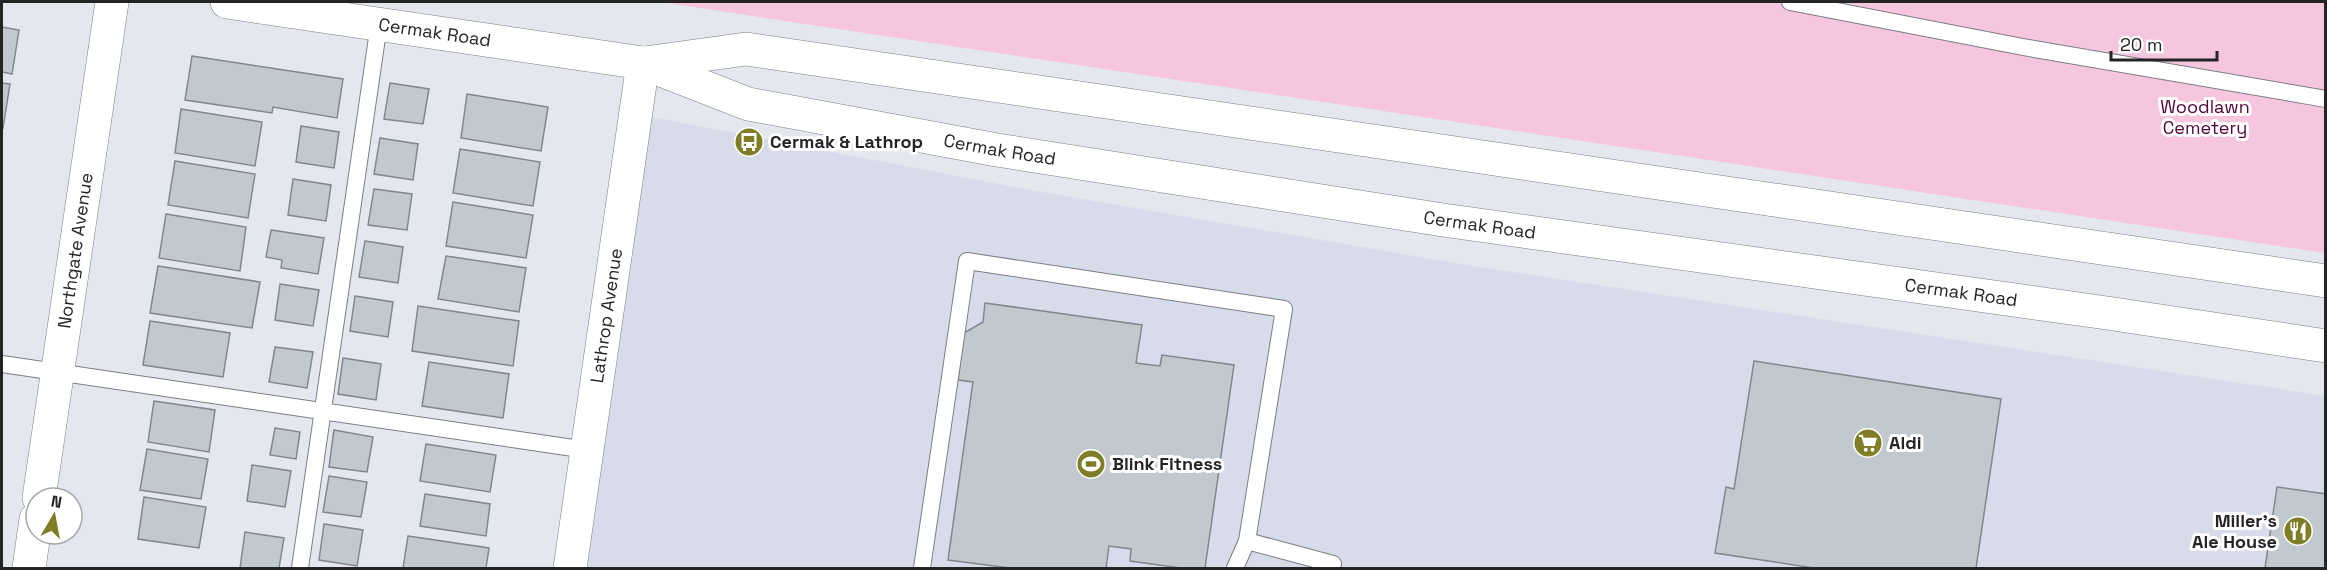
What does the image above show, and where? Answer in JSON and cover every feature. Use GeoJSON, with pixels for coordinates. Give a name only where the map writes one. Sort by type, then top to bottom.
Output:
{"type":"FeatureCollection","features":[{"type":"Feature","properties":{"kind":"main road","name":"Northgate Avenue"},"geometry":{"type":"LineString","coordinates":[[41,486],[112,2]]}},
{"type":"Feature","properties":{"kind":"main road","name":"Cermak Road"},"geometry":{"type":"LineString","coordinates":[[227,2],[643,63],[748,104],[997,150],[1443,220],[2095,311],[2325,346]]}},
{"type":"Feature","properties":{"kind":"main road","name":"Cermak Road"},"geometry":{"type":"LineString","coordinates":[[643,63],[746,49],[2325,281]]}},
{"type":"Feature","properties":{"kind":"main road","name":"Lathrop Avenue"},"geometry":{"type":"LineString","coordinates":[[570,568],[643,63]]}},
{"type":"Feature","properties":{"kind":"main road"},"geometry":{"type":"LineString","coordinates":[[29,568],[32,546]]}},
{"type":"Feature","properties":{"kind":"lane"},"geometry":{"type":"LineString","coordinates":[[1790,2],[2023,47],[2325,99]]}},
{"type":"Feature","properties":{"kind":"lane"},"geometry":{"type":"LineString","coordinates":[[300,568],[379,24]]}},
{"type":"Feature","properties":{"kind":"lane"},"geometry":{"type":"LineString","coordinates":[[922,568],[967,261],[1284,309],[1247,541],[1235,568]]}},
{"type":"Feature","properties":{"kind":"lane"},"geometry":{"type":"LineString","coordinates":[[2,364],[587,450]]}},
{"type":"Feature","properties":{"kind":"lane"},"geometry":{"type":"LineString","coordinates":[[1247,541],[1333,564]]}},
{"type":"Feature","properties":{"kind":"shaded area"},"geometry":{"type":"Polygon","coordinates":[[[651,117],[1030,190],[1467,265],[2325,396],[2325,568],[583,568],[651,117]]]}},
{"type":"Feature","properties":{"kind":"green space","name":"Woodlawn Cemetery"},"geometry":{"type":"Polygon","coordinates":[[[660,2],[2325,2],[2325,253],[660,2]]]}},
{"type":"Feature","properties":{"kind":"building"},"geometry":{"type":"Polygon","coordinates":[[[2,27],[19,30],[12,74],[2,72],[2,27]]]}},
{"type":"Feature","properties":{"kind":"building"},"geometry":{"type":"Polygon","coordinates":[[[192,56],[343,79],[337,118],[273,107],[272,113],[185,100],[192,56]]]}},
{"type":"Feature","properties":{"kind":"building"},"geometry":{"type":"Polygon","coordinates":[[[2,83],[10,84],[3,128],[2,127],[2,83]]]}},
{"type":"Feature","properties":{"kind":"building"},"geometry":{"type":"Polygon","coordinates":[[[390,83],[429,89],[423,124],[384,119],[390,83]]]}},
{"type":"Feature","properties":{"kind":"building"},"geometry":{"type":"Polygon","coordinates":[[[467,94],[548,107],[541,151],[461,138],[467,94]]]}},
{"type":"Feature","properties":{"kind":"building"},"geometry":{"type":"Polygon","coordinates":[[[181,109],[262,122],[255,166],[175,153],[181,109]]]}},
{"type":"Feature","properties":{"kind":"building"},"geometry":{"type":"Polygon","coordinates":[[[301,126],[339,132],[334,168],[296,162],[301,126]]]}},
{"type":"Feature","properties":{"kind":"building"},"geometry":{"type":"Polygon","coordinates":[[[380,138],[418,144],[413,180],[374,174],[380,138]]]}},
{"type":"Feature","properties":{"kind":"building"},"geometry":{"type":"Polygon","coordinates":[[[460,149],[540,162],[533,206],[453,193],[460,149]]]}},
{"type":"Feature","properties":{"kind":"building"},"geometry":{"type":"Polygon","coordinates":[[[175,161],[255,174],[248,218],[168,205],[175,161]]]}},
{"type":"Feature","properties":{"kind":"building"},"geometry":{"type":"Polygon","coordinates":[[[293,179],[331,185],[326,221],[288,215],[293,179]]]}},
{"type":"Feature","properties":{"kind":"building"},"geometry":{"type":"Polygon","coordinates":[[[374,189],[412,194],[407,230],[368,225],[374,189]]]}},
{"type":"Feature","properties":{"kind":"building"},"geometry":{"type":"Polygon","coordinates":[[[453,202],[533,215],[526,258],[446,246],[453,202]]]}},
{"type":"Feature","properties":{"kind":"building"},"geometry":{"type":"Polygon","coordinates":[[[166,214],[246,227],[240,271],[159,258],[166,214]]]}},
{"type":"Feature","properties":{"kind":"building"},"geometry":{"type":"Polygon","coordinates":[[[271,230],[324,238],[318,274],[281,268],[282,260],[266,257],[271,230]]]}},
{"type":"Feature","properties":{"kind":"building"},"geometry":{"type":"Polygon","coordinates":[[[365,241],[403,247],[398,283],[359,277],[365,241]]]}},
{"type":"Feature","properties":{"kind":"building"},"geometry":{"type":"Polygon","coordinates":[[[446,256],[526,268],[519,312],[438,299],[446,256]]]}},
{"type":"Feature","properties":{"kind":"building"},"geometry":{"type":"Polygon","coordinates":[[[158,266],[260,282],[252,328],[150,313],[158,266]]]}},
{"type":"Feature","properties":{"kind":"building"},"geometry":{"type":"Polygon","coordinates":[[[280,284],[319,290],[313,326],[275,320],[280,284]]]}},
{"type":"Feature","properties":{"kind":"building"},"geometry":{"type":"Polygon","coordinates":[[[355,296],[393,302],[388,337],[350,331],[355,296]]]}},
{"type":"Feature","properties":{"kind":"building","name":"Blink Fitness"},"geometry":{"type":"Polygon","coordinates":[[[985,303],[1142,325],[1136,363],[1160,366],[1162,355],[1234,365],[1205,568],[1181,568],[1130,561],[1131,549],[1109,546],[1106,568],[1010,568],[948,560],[973,382],[958,380],[964,333],[983,322],[985,303]]]}},
{"type":"Feature","properties":{"kind":"building"},"geometry":{"type":"Polygon","coordinates":[[[418,306],[519,321],[513,366],[412,351],[418,306]]]}},
{"type":"Feature","properties":{"kind":"building"},"geometry":{"type":"Polygon","coordinates":[[[150,321],[230,333],[223,377],[143,365],[150,321]]]}},
{"type":"Feature","properties":{"kind":"building"},"geometry":{"type":"Polygon","coordinates":[[[275,347],[313,352],[307,388],[269,382],[275,347]]]}},
{"type":"Feature","properties":{"kind":"building"},"geometry":{"type":"Polygon","coordinates":[[[343,358],[381,364],[376,400],[338,394],[343,358]]]}},
{"type":"Feature","properties":{"kind":"building","name":"Aldi"},"geometry":{"type":"Polygon","coordinates":[[[1754,361],[2001,399],[1976,568],[1814,568],[1715,553],[1726,487],[1734,489],[1754,361]]]}},
{"type":"Feature","properties":{"kind":"building"},"geometry":{"type":"Polygon","coordinates":[[[429,362],[509,374],[503,418],[422,406],[429,362]]]}},
{"type":"Feature","properties":{"kind":"building"},"geometry":{"type":"Polygon","coordinates":[[[154,401],[215,410],[209,452],[148,442],[154,401]]]}},
{"type":"Feature","properties":{"kind":"building"},"geometry":{"type":"Polygon","coordinates":[[[275,428],[300,432],[296,459],[270,455],[275,428]]]}},
{"type":"Feature","properties":{"kind":"building"},"geometry":{"type":"Polygon","coordinates":[[[334,430],[373,437],[367,472],[329,467],[334,430]]]}},
{"type":"Feature","properties":{"kind":"building"},"geometry":{"type":"Polygon","coordinates":[[[426,444],[496,455],[490,492],[420,481],[426,444]]]}},
{"type":"Feature","properties":{"kind":"building"},"geometry":{"type":"Polygon","coordinates":[[[147,449],[208,459],[201,499],[140,490],[147,449]]]}},
{"type":"Feature","properties":{"kind":"building"},"geometry":{"type":"Polygon","coordinates":[[[252,465],[291,471],[285,507],[247,501],[252,465]]]}},
{"type":"Feature","properties":{"kind":"building"},"geometry":{"type":"Polygon","coordinates":[[[329,476],[367,482],[361,517],[323,512],[329,476]]]}},
{"type":"Feature","properties":{"kind":"building","name":"Miller's Ale House"},"geometry":{"type":"Polygon","coordinates":[[[2277,487],[2326,494],[2326,568],[2265,568],[2277,487]]]}},
{"type":"Feature","properties":{"kind":"building"},"geometry":{"type":"Polygon","coordinates":[[[425,494],[490,504],[486,536],[420,526],[425,494]]]}},
{"type":"Feature","properties":{"kind":"building"},"geometry":{"type":"Polygon","coordinates":[[[144,497],[206,507],[199,548],[138,539],[144,497]]]}},
{"type":"Feature","properties":{"kind":"building"},"geometry":{"type":"Polygon","coordinates":[[[324,524],[363,530],[357,566],[319,560],[324,524]]]}},
{"type":"Feature","properties":{"kind":"building"},"geometry":{"type":"Polygon","coordinates":[[[245,532],[284,538],[279,568],[240,568],[245,532]]]}},
{"type":"Feature","properties":{"kind":"building"},"geometry":{"type":"Polygon","coordinates":[[[408,536],[489,548],[486,568],[403,568],[408,536]]]}},
{"type":"Feature","properties":{"kind":"place","name":"Cermak & Lathrop"},"geometry":{"type":"Point","coordinates":[749,142]}},
{"type":"Feature","properties":{"kind":"place","name":"Aldi"},"geometry":{"type":"Point","coordinates":[1868,443]}},
{"type":"Feature","properties":{"kind":"place","name":"Blink Fitness"},"geometry":{"type":"Point","coordinates":[1091,464]}},
{"type":"Feature","properties":{"kind":"place","name":"Miller's Ale House"},"geometry":{"type":"Point","coordinates":[2298,531]}}]}
